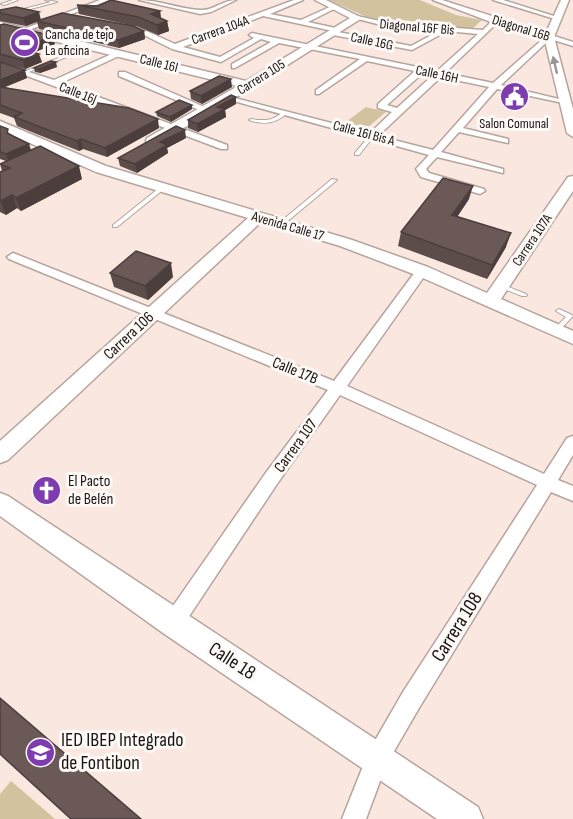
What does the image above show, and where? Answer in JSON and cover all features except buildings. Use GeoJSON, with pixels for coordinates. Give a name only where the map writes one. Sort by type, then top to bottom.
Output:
{"type":"FeatureCollection","features":[{"type":"Feature","properties":{"kind":"street"},"geometry":{"type":"LineString","coordinates":[[24,30],[106,0]]}},
{"type":"Feature","properties":{"kind":"street"},"geometry":{"type":"LineString","coordinates":[[142,0],[204,12],[233,0]]}},
{"type":"Feature","properties":{"kind":"street"},"geometry":{"type":"LineString","coordinates":[[161,4],[171,0]]}},
{"type":"Feature","properties":{"kind":"street","name":"Carrera 104A"},"geometry":{"type":"LineString","coordinates":[[175,47],[300,0]]}},
{"type":"Feature","properties":{"kind":"street","name":"Diagonal 16F Bis"},"geometry":{"type":"LineString","coordinates":[[319,0],[357,18],[383,25],[485,32]]}},
{"type":"Feature","properties":{"kind":"street","name":"Diagonal 16B"},"geometry":{"type":"LineString","coordinates":[[436,0],[573,44]]}},
{"type":"Feature","properties":{"kind":"street"},"geometry":{"type":"LineString","coordinates":[[496,0],[557,18]]}},
{"type":"Feature","properties":{"kind":"street"},"geometry":{"type":"LineString","coordinates":[[480,191],[421,170],[495,86],[549,36],[565,0]]}},
{"type":"Feature","properties":{"kind":"street"},"geometry":{"type":"LineString","coordinates":[[117,26],[142,31],[175,47],[220,60],[263,38],[334,7]]}},
{"type":"Feature","properties":{"kind":"street","name":"Calle 16G"},"geometry":{"type":"LineString","coordinates":[[262,14],[412,48],[445,30]]}},
{"type":"Feature","properties":{"kind":"street"},"geometry":{"type":"LineString","coordinates":[[65,16],[78,18]]}},
{"type":"Feature","properties":{"kind":"street","name":"Carrera 105"},"geometry":{"type":"LineString","coordinates":[[136,149],[207,110],[357,18]]}},
{"type":"Feature","properties":{"kind":"street"},"geometry":{"type":"LineString","coordinates":[[372,136],[496,21]]}},
{"type":"Feature","properties":{"kind":"street","name":"Calle 16I"},"geometry":{"type":"LineString","coordinates":[[3,27],[24,30],[248,85]]}},
{"type":"Feature","properties":{"kind":"street"},"geometry":{"type":"LineString","coordinates":[[226,28],[237,31]]}},
{"type":"Feature","properties":{"kind":"street","name":"Calle 16H"},"geometry":{"type":"LineString","coordinates":[[249,34],[276,42],[366,58],[495,86],[566,96]]}},
{"type":"Feature","properties":{"kind":"street"},"geometry":{"type":"LineString","coordinates":[[549,36],[566,96],[573,134]]}},
{"type":"Feature","properties":{"kind":"street"},"geometry":{"type":"LineString","coordinates":[[235,66],[276,42]]}},
{"type":"Feature","properties":{"kind":"street"},"geometry":{"type":"LineString","coordinates":[[54,83],[119,54]]}},
{"type":"Feature","properties":{"kind":"street"},"geometry":{"type":"LineString","coordinates":[[319,92],[366,58]]}},
{"type":"Feature","properties":{"kind":"street","name":"Calle 16J"},"geometry":{"type":"LineString","coordinates":[[0,65],[25,72],[224,147]]}},
{"type":"Feature","properties":{"kind":"street"},"geometry":{"type":"LineString","coordinates":[[400,112],[381,107],[421,70]]}},
{"type":"Feature","properties":{"kind":"street"},"geometry":{"type":"LineString","coordinates":[[122,74],[207,110]]}},
{"type":"Feature","properties":{"kind":"street","name":"Calle 16I Bis A"},"geometry":{"type":"LineString","coordinates":[[227,98],[436,152],[500,171]]}},
{"type":"Feature","properties":{"kind":"street","name":"Avenida Calle 17"},"geometry":{"type":"LineString","coordinates":[[0,125],[48,151],[101,169],[346,243],[422,271],[496,293],[573,338]]}},
{"type":"Feature","properties":{"kind":"street"},"geometry":{"type":"LineString","coordinates":[[458,129],[505,141]]}},
{"type":"Feature","properties":{"kind":"street"},"geometry":{"type":"LineString","coordinates":[[101,169],[118,159]]}},
{"type":"Feature","properties":{"kind":"street","name":"Carrera 107A"},"geometry":{"type":"LineString","coordinates":[[496,293],[573,180]]}},
{"type":"Feature","properties":{"kind":"street","name":"Carrera 106"},"geometry":{"type":"LineString","coordinates":[[0,454],[258,218]]}},
{"type":"Feature","properties":{"kind":"street","name":"Calle 17B"},"geometry":{"type":"LineString","coordinates":[[13,257],[152,315],[338,388],[573,494]]}},
{"type":"Feature","properties":{"kind":"street","name":"Carrera 107"},"geometry":{"type":"LineString","coordinates":[[173,623],[271,479],[422,271]]}},
{"type":"Feature","properties":{"kind":"street","name":"Carrera 108"},"geometry":{"type":"LineString","coordinates":[[354,819],[377,759],[411,700],[573,442]]}},
{"type":"Feature","properties":{"kind":"street","name":"Calle 18"},"geometry":{"type":"LineString","coordinates":[[0,503],[173,623],[466,819]]}},
{"type":"Feature","properties":{"kind":"lane"},"geometry":{"type":"LineString","coordinates":[[3,4],[16,0]]}},
{"type":"Feature","properties":{"kind":"lane"},"geometry":{"type":"LineString","coordinates":[[0,16],[55,2],[47,0]]}},
{"type":"Feature","properties":{"kind":"lane"},"geometry":{"type":"LineString","coordinates":[[25,72],[90,46]]}},
{"type":"Feature","properties":{"kind":"lane"},"geometry":{"type":"LineString","coordinates":[[251,120],[269,123],[276,121],[285,113]]}},
{"type":"Feature","properties":{"kind":"lane"},"geometry":{"type":"LineString","coordinates":[[357,154],[372,136]]}},
{"type":"Feature","properties":{"kind":"lane"},"geometry":{"type":"LineString","coordinates":[[281,224],[334,180]]}},
{"type":"Feature","properties":{"kind":"lane"},"geometry":{"type":"LineString","coordinates":[[115,226],[161,189]]}},
{"type":"Feature","properties":{"kind":"lane"},"geometry":{"type":"LineString","coordinates":[[496,293],[524,295]]}},
{"type":"Feature","properties":{"kind":"lane"},"geometry":{"type":"LineString","coordinates":[[556,330],[570,316],[559,311]]}},
{"type":"Feature","properties":{"kind":"shaded area"},"geometry":{"type":"Polygon","coordinates":[[[329,0],[420,0],[456,15],[482,20],[472,29],[373,20],[329,0]]]}},
{"type":"Feature","properties":{"kind":"shaded area"},"geometry":{"type":"Polygon","coordinates":[[[366,107],[386,112],[367,128],[346,122],[366,107]]]}},
{"type":"Feature","properties":{"kind":"shaded area"},"geometry":{"type":"Polygon","coordinates":[[[11,781],[55,819],[0,819],[0,794],[11,781]]]}},
{"type":"Feature","properties":{"kind":"place","name":"Cancha de tejo La oficina"},"geometry":{"type":"Point","coordinates":[24,42]}},
{"type":"Feature","properties":{"kind":"place","name":"Salon Comunal"},"geometry":{"type":"Point","coordinates":[514,96]}},
{"type":"Feature","properties":{"kind":"place","name":"El Pacto de Belén"},"geometry":{"type":"Point","coordinates":[47,490]}},
{"type":"Feature","properties":{"kind":"place","name":"IED IBEP Integrado de Fontibon"},"geometry":{"type":"Point","coordinates":[40,752]}}]}
